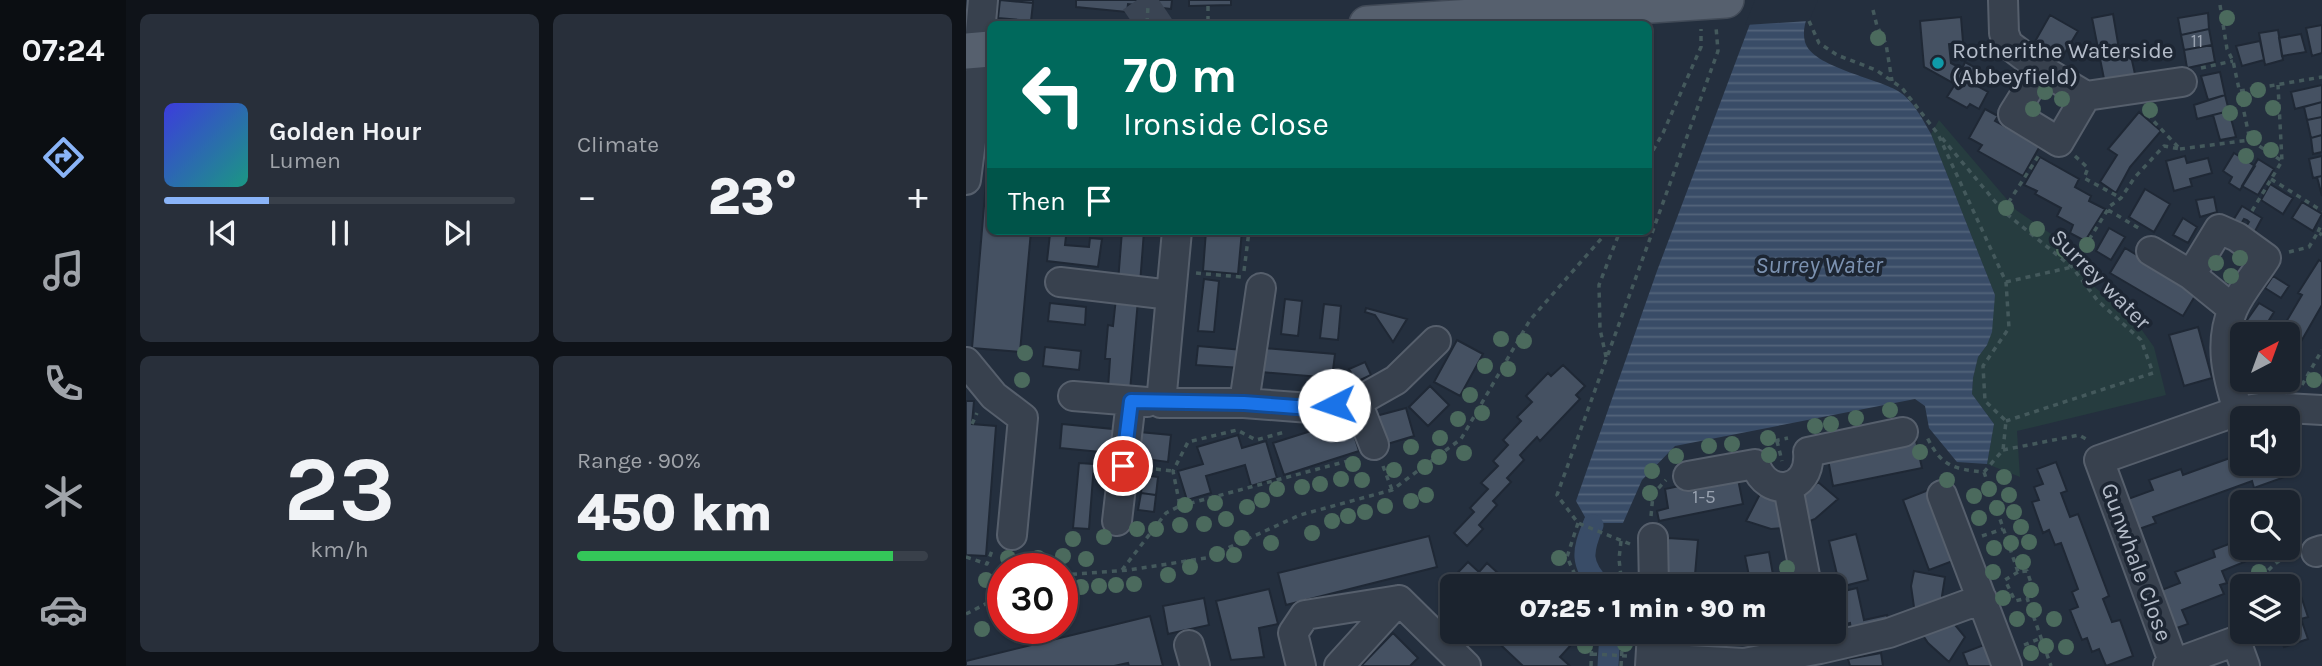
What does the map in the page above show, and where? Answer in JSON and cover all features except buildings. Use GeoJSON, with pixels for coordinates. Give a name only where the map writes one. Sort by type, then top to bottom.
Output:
{"type":"FeatureCollection","features":[{"type":"Feature","properties":{"kind":"main road"},"geometry":{"type":"LineString","coordinates":[[1464,21],[1721,12]]}},
{"type":"Feature","properties":{"kind":"street"},"geometry":{"type":"LineString","coordinates":[[966,180],[981,65],[979,50],[983,0]]}},
{"type":"Feature","properties":{"kind":"street"},"geometry":{"type":"LineString","coordinates":[[1378,0],[1378,21]]}},
{"type":"Feature","properties":{"kind":"street"},"geometry":{"type":"LineString","coordinates":[[2003,0],[2004,33],[2008,44],[2041,69],[2086,96],[2182,82]]}},
{"type":"Feature","properties":{"kind":"street"},"geometry":{"type":"LineString","coordinates":[[2041,69],[2014,114],[2059,142],[2086,96]]}},
{"type":"Feature","properties":{"kind":"street"},"geometry":{"type":"LineString","coordinates":[[2191,275],[2220,229],[2237,237],[2266,258],[2233,309],[2224,355],[2237,406]]}},
{"type":"Feature","properties":{"kind":"street"},"geometry":{"type":"LineString","coordinates":[[1160,403],[1177,235]]}},
{"type":"Feature","properties":{"kind":"street"},"geometry":{"type":"LineString","coordinates":[[2151,251],[2191,275],[2233,309]]}},
{"type":"Feature","properties":{"kind":"street"},"geometry":{"type":"LineString","coordinates":[[1060,282],[1172,283]]}},
{"type":"Feature","properties":{"kind":"street"},"geometry":{"type":"LineString","coordinates":[[1244,403],[1261,288]]}},
{"type":"Feature","properties":{"kind":"street"},"geometry":{"type":"LineString","coordinates":[[1073,396],[1160,403],[1244,403],[1310,408],[1357,402],[1396,380],[1436,341]]}},
{"type":"Feature","properties":{"kind":"street"},"geometry":{"type":"LineString","coordinates":[[966,362],[994,396],[1023,418],[1012,535]]}},
{"type":"Feature","properties":{"kind":"street"},"geometry":{"type":"LineString","coordinates":[[1117,521],[1131,401]]}},
{"type":"Feature","properties":{"kind":"street"},"geometry":{"type":"LineString","coordinates":[[1357,402],[1374,455]]}},
{"type":"Feature","properties":{"kind":"street"},"geometry":{"type":"LineString","coordinates":[[2300,408],[2322,410]]}},
{"type":"Feature","properties":{"kind":"street"},"geometry":{"type":"LineString","coordinates":[[2099,460],[2230,414]]}},
{"type":"Feature","properties":{"kind":"street"},"geometry":{"type":"LineString","coordinates":[[1677,478],[1779,452],[1903,432]]}},
{"type":"Feature","properties":{"kind":"street"},"geometry":{"type":"LineString","coordinates":[[1779,452],[1807,470],[1802,478],[1788,487],[1771,485],[1763,480],[1779,452]]}},
{"type":"Feature","properties":{"kind":"street","name":"Gunwhale Close"},"geometry":{"type":"LineString","coordinates":[[2099,460],[2171,665]]}},
{"type":"Feature","properties":{"kind":"street"},"geometry":{"type":"LineString","coordinates":[[1788,487],[1805,574]]}},
{"type":"Feature","properties":{"kind":"street"},"geometry":{"type":"LineString","coordinates":[[1942,495],[2007,666]]}},
{"type":"Feature","properties":{"kind":"street"},"geometry":{"type":"LineString","coordinates":[[1647,537],[1652,574]]}},
{"type":"Feature","properties":{"kind":"street"},"geometry":{"type":"LineString","coordinates":[[1651,652],[1744,663],[1889,634],[1982,599]]}},
{"type":"Feature","properties":{"kind":"street"},"geometry":{"type":"LineString","coordinates":[[1399,600],[1464,666]]}},
{"type":"Feature","properties":{"kind":"street"},"geometry":{"type":"LineString","coordinates":[[1301,666],[1293,633],[1305,615],[1399,600]]}},
{"type":"Feature","properties":{"kind":"street"},"geometry":{"type":"LineString","coordinates":[[1339,666],[1399,600]]}},
{"type":"Feature","properties":{"kind":"street"},"geometry":{"type":"LineString","coordinates":[[2171,665],[2236,641],[2245,666]]}},
{"type":"Feature","properties":{"kind":"path"},"geometry":{"type":"LineString","coordinates":[[2220,5],[2227,49],[2233,61],[2250,140]]}},
{"type":"Feature","properties":{"kind":"path"},"geometry":{"type":"LineString","coordinates":[[1147,21],[1148,6]]}},
{"type":"Feature","properties":{"kind":"path"},"geometry":{"type":"LineString","coordinates":[[1208,6],[1208,19]]}},
{"type":"Feature","properties":{"kind":"path"},"geometry":{"type":"LineString","coordinates":[[1873,9],[1877,26],[1886,44],[1892,81]]}},
{"type":"Feature","properties":{"kind":"path"},"geometry":{"type":"LineString","coordinates":[[1652,235],[1718,51],[1721,12]]}},
{"type":"Feature","properties":{"kind":"path"},"geometry":{"type":"LineString","coordinates":[[1652,152],[1701,47],[1693,13]]}},
{"type":"Feature","properties":{"kind":"path"},"geometry":{"type":"LineString","coordinates":[[1809,21],[1819,43],[1837,55],[1877,70],[1902,88],[1938,134],[2006,282],[2009,328],[1983,366],[1985,401],[2006,421],[2003,450],[1984,472]]}},
{"type":"Feature","properties":{"kind":"path"},"geometry":{"type":"LineString","coordinates":[[2240,92],[2322,77]]}},
{"type":"Feature","properties":{"kind":"path"},"geometry":{"type":"LineString","coordinates":[[2252,211],[2282,161],[2278,85]]}},
{"type":"Feature","properties":{"kind":"path"},"geometry":{"type":"LineString","coordinates":[[2122,91],[2166,132],[2180,149]]}},
{"type":"Feature","properties":{"kind":"path","name":"Surrey water"},"geometry":{"type":"LineString","coordinates":[[1938,134],[2003,211],[2072,267],[2098,300],[2141,340],[2152,373],[2006,421]]}},
{"type":"Feature","properties":{"kind":"path"},"geometry":{"type":"LineString","coordinates":[[2006,282],[2072,267],[2110,205],[2121,198],[2164,146],[2180,149],[2250,140],[2282,161]]}},
{"type":"Feature","properties":{"kind":"path"},"geometry":{"type":"LineString","coordinates":[[2003,211],[2042,151],[2059,142],[2088,168],[2084,178],[2121,198]]}},
{"type":"Feature","properties":{"kind":"path"},"geometry":{"type":"LineString","coordinates":[[2271,179],[2322,211]]}},
{"type":"Feature","properties":{"kind":"path"},"geometry":{"type":"LineString","coordinates":[[2266,258],[2309,247],[2320,233],[2322,223]]}},
{"type":"Feature","properties":{"kind":"path"},"geometry":{"type":"LineString","coordinates":[[1172,283],[1243,277],[1248,235]]}},
{"type":"Feature","properties":{"kind":"path"},"geometry":{"type":"LineString","coordinates":[[1078,574],[1121,571],[1206,558],[1300,515],[1392,490],[1461,439],[1530,320],[1604,235]]}},
{"type":"Feature","properties":{"kind":"path"},"geometry":{"type":"LineString","coordinates":[[1607,360],[1600,329],[1599,285],[1618,235]]}},
{"type":"Feature","properties":{"kind":"path"},"geometry":{"type":"LineString","coordinates":[[1652,235],[1557,495],[1578,523],[1621,541],[1647,537],[1653,494],[1677,478]]}},
{"type":"Feature","properties":{"kind":"path"},"geometry":{"type":"LineString","coordinates":[[2290,406],[2322,350]]}},
{"type":"Feature","properties":{"kind":"path"},"geometry":{"type":"LineString","coordinates":[[1180,506],[1173,471],[1188,442],[1237,430],[1256,440],[1291,430]]}},
{"type":"Feature","properties":{"kind":"path"},"geometry":{"type":"LineString","coordinates":[[2003,450],[2079,435],[2088,439],[2099,460]]}},
{"type":"Feature","properties":{"kind":"path"},"geometry":{"type":"LineString","coordinates":[[1121,571],[1166,513],[1180,506],[1374,455],[1392,490]]}},
{"type":"Feature","properties":{"kind":"path"},"geometry":{"type":"LineString","coordinates":[[1940,457],[1947,465],[1960,470],[1984,472]]}},
{"type":"Feature","properties":{"kind":"path"},"geometry":{"type":"LineString","coordinates":[[1158,470],[1173,471]]}},
{"type":"Feature","properties":{"kind":"path"},"geometry":{"type":"LineString","coordinates":[[1984,472],[2018,572]]}},
{"type":"Feature","properties":{"kind":"path"},"geometry":{"type":"LineString","coordinates":[[1575,574],[1567,557],[1578,523]]}},
{"type":"Feature","properties":{"kind":"path"},"geometry":{"type":"LineString","coordinates":[[966,557],[987,564],[996,539],[1012,535]]}},
{"type":"Feature","properties":{"kind":"path"},"geometry":{"type":"LineString","coordinates":[[1621,541],[1621,574]]}},
{"type":"Feature","properties":{"kind":"path"},"geometry":{"type":"LineString","coordinates":[[2265,574],[2282,558],[2299,552],[2319,551]]}},
{"type":"Feature","properties":{"kind":"path"},"geometry":{"type":"LineString","coordinates":[[2027,570],[2034,592],[2027,598],[2015,601],[2005,580],[2018,572],[2027,570]]}},
{"type":"Feature","properties":{"kind":"path"},"geometry":{"type":"LineString","coordinates":[[2027,598],[2050,666]]}},
{"type":"Feature","properties":{"kind":"path"},"geometry":{"type":"LineString","coordinates":[[966,614],[987,603]]}},
{"type":"Feature","properties":{"kind":"path"},"geometry":{"type":"LineString","coordinates":[[1591,666],[1592,644]]}},
{"type":"Feature","properties":{"kind":"path"},"geometry":{"type":"LineString","coordinates":[[1621,666],[1622,644]]}},
{"type":"Feature","properties":{"kind":"path"},"geometry":{"type":"LineString","coordinates":[[1592,654],[1622,655]]}},
{"type":"Feature","properties":{"kind":"green space"},"geometry":{"type":"Polygon","coordinates":[[[1939,120],[2016,210],[2073,249],[2089,282],[2139,326],[2154,347],[2166,395],[2017,431],[2020,477],[1987,464],[1994,424],[1972,394],[1978,357],[1987,345],[1995,295],[1931,134],[1939,120]]]}},
{"type":"Feature","properties":{"kind":"water","name":"Surrey Water"},"geometry":{"type":"Polygon","coordinates":[[[1759,0],[1814,0],[1804,31],[1805,42],[1810,51],[1832,65],[1898,91],[1913,105],[1931,134],[1995,295],[1992,332],[1978,357],[1972,394],[1994,424],[1987,464],[1957,462],[1929,428],[1925,406],[1915,399],[1675,446],[1642,480],[1623,523],[1603,523],[1601,527],[1584,521],[1585,517],[1576,501],[1657,271],[1759,0]]]}},
{"type":"Feature","properties":{"kind":"pier"},"geometry":{"type":"Polygon","coordinates":[[[1755,0],[1818,0],[1809,21],[1745,25],[1755,0]]]}},
{"type":"Feature","properties":{"kind":"waterway"},"geometry":{"type":"LineString","coordinates":[[1591,574],[1586,564],[1585,550],[1593,525]]}},
{"type":"Feature","properties":{"kind":"waterway"},"geometry":{"type":"LineString","coordinates":[[1608,666],[1609,644]]}},
{"type":"Feature","properties":{"kind":"tunnel"},"geometry":{"type":"LineString","coordinates":[[1137,21],[1168,0]]}},
{"type":"Feature","properties":{"kind":"place","name":"Rotherithe Waterside (Abbeyfield)"},"geometry":{"type":"Point","coordinates":[1938,63]}},
{"type":"Feature","properties":{"kind":"route"},"geometry":{"type":"LineString","coordinates":[[1123,466],[1131,401],[1244,403],[1310,408],[1334,405]]}}]}
